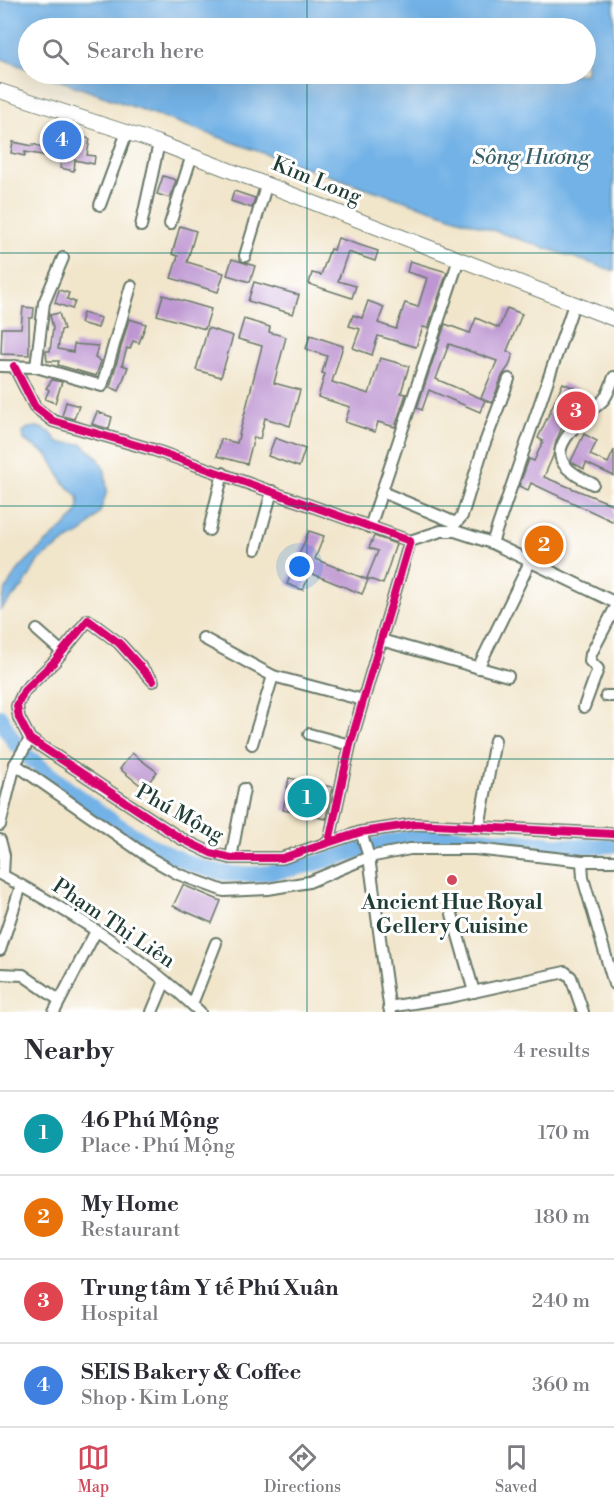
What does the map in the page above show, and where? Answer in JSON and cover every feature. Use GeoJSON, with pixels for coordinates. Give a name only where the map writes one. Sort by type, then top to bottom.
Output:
{"type":"FeatureCollection","features":[{"type":"Feature","properties":{"kind":"main road","name":"Kim Long"},"geometry":{"type":"LineString","coordinates":[[0,91],[192,155],[614,319]]}},
{"type":"Feature","properties":{"kind":"street"},"geometry":{"type":"LineString","coordinates":[[100,205],[127,132]]}},
{"type":"Feature","properties":{"kind":"street"},"geometry":{"type":"LineString","coordinates":[[141,226],[159,143]]}},
{"type":"Feature","properties":{"kind":"street"},"geometry":{"type":"LineString","coordinates":[[170,224],[192,155]]}},
{"type":"Feature","properties":{"kind":"street"},"geometry":{"type":"LineString","coordinates":[[245,256],[267,183]]}},
{"type":"Feature","properties":{"kind":"street"},"geometry":{"type":"LineString","coordinates":[[36,367],[44,303],[63,258]]}},
{"type":"Feature","properties":{"kind":"street"},"geometry":{"type":"LineString","coordinates":[[370,527],[459,259]]}},
{"type":"Feature","properties":{"kind":"street"},"geometry":{"type":"LineString","coordinates":[[0,366],[36,367],[102,386],[132,286]]}},
{"type":"Feature","properties":{"kind":"street"},"geometry":{"type":"LineString","coordinates":[[492,543],[574,304]]}},
{"type":"Feature","properties":{"kind":"street"},"geometry":{"type":"LineString","coordinates":[[14,366],[35,407],[53,421],[224,473],[410,541],[447,531],[492,543],[614,602]]}},
{"type":"Feature","properties":{"kind":"street"},"geometry":{"type":"LineString","coordinates":[[593,484],[568,472],[561,464],[560,453],[584,418],[605,398],[614,377]]}},
{"type":"Feature","properties":{"kind":"street"},"geometry":{"type":"LineString","coordinates":[[382,492],[456,523],[462,516],[483,448],[509,380]]}},
{"type":"Feature","properties":{"kind":"street"},"geometry":{"type":"LineString","coordinates":[[209,530],[224,473]]}},
{"type":"Feature","properties":{"kind":"street"},"geometry":{"type":"LineString","coordinates":[[256,549],[272,491]]}},
{"type":"Feature","properties":{"kind":"street"},"geometry":{"type":"LineString","coordinates":[[329,842],[350,745],[410,541]]}},
{"type":"Feature","properties":{"kind":"street"},"geometry":{"type":"LineString","coordinates":[[478,668],[530,561]]}},
{"type":"Feature","properties":{"kind":"street"},"geometry":{"type":"LineString","coordinates":[[584,706],[598,669],[590,661],[591,654],[614,610]]}},
{"type":"Feature","properties":{"kind":"street"},"geometry":{"type":"LineString","coordinates":[[0,825],[15,764],[30,739],[19,718],[17,706],[24,691],[62,652],[88,620],[119,643],[153,681]]}},
{"type":"Feature","properties":{"kind":"street"},"geometry":{"type":"LineString","coordinates":[[37,630],[62,652]]}},
{"type":"Feature","properties":{"kind":"street"},"geometry":{"type":"LineString","coordinates":[[203,638],[273,676],[363,700]]}},
{"type":"Feature","properties":{"kind":"street"},"geometry":{"type":"LineString","coordinates":[[381,640],[508,676]]}},
{"type":"Feature","properties":{"kind":"street"},"geometry":{"type":"LineString","coordinates":[[252,744],[273,676]]}},
{"type":"Feature","properties":{"kind":"street"},"geometry":{"type":"LineString","coordinates":[[309,734],[350,745]]}},
{"type":"Feature","properties":{"kind":"street","name":"Phú Mộng"},"geometry":{"type":"LineString","coordinates":[[30,739],[180,838],[211,853],[231,858],[282,858],[329,842],[415,824],[614,834]]}},
{"type":"Feature","properties":{"kind":"street"},"geometry":{"type":"LineString","coordinates":[[479,827],[495,740]]}},
{"type":"Feature","properties":{"kind":"street"},"geometry":{"type":"LineString","coordinates":[[15,764],[150,858],[178,874],[218,890],[268,890],[309,882],[368,854],[431,848],[475,849],[582,861],[614,861]]}},
{"type":"Feature","properties":{"kind":"street"},"geometry":{"type":"LineString","coordinates":[[231,858],[244,789]]}},
{"type":"Feature","properties":{"kind":"street"},"geometry":{"type":"LineString","coordinates":[[362,836],[368,854],[390,1010],[565,972],[571,977],[583,1012]]}},
{"type":"Feature","properties":{"kind":"street"},"geometry":{"type":"LineString","coordinates":[[0,840],[4,855],[1,875]]}},
{"type":"Feature","properties":{"kind":"street"},"geometry":{"type":"LineString","coordinates":[[582,861],[583,878],[614,984]]}},
{"type":"Feature","properties":{"kind":"street","name":"Phạm Thị Liên"},"geometry":{"type":"LineString","coordinates":[[1,875],[96,931],[165,981],[196,1008]]}},
{"type":"Feature","properties":{"kind":"street"},"geometry":{"type":"LineString","coordinates":[[0,950],[21,886]]}},
{"type":"Feature","properties":{"kind":"street"},"geometry":{"type":"LineString","coordinates":[[452,914],[474,992]]}},
{"type":"Feature","properties":{"kind":"street"},"geometry":{"type":"LineString","coordinates":[[54,1012],[96,931]]}},
{"type":"Feature","properties":{"kind":"street"},"geometry":{"type":"LineString","coordinates":[[196,1008],[216,943]]}},
{"type":"Feature","properties":{"kind":"street"},"geometry":{"type":"LineString","coordinates":[[0,974],[23,975],[59,1000]]}},
{"type":"Feature","properties":{"kind":"street"},"geometry":{"type":"LineString","coordinates":[[152,1012],[165,981]]}},
{"type":"Feature","properties":{"kind":"water","name":"Sông Hương"},"geometry":{"type":"Polygon","coordinates":[[[0,0],[614,0],[614,271],[280,159],[69,84],[596,84],[596,18],[18,18],[18,65],[0,58],[0,0]]]}},
{"type":"Feature","properties":{"kind":"water"},"geometry":{"type":"Polygon","coordinates":[[[38,427],[50,432],[59,443],[82,444],[98,458],[105,471],[107,491],[100,512],[83,532],[38,561],[23,587],[0,610],[10,582],[19,569],[75,516],[79,506],[78,496],[64,483],[48,455],[24,440],[23,432],[28,428],[38,427]]]}},
{"type":"Feature","properties":{"kind":"building"},"geometry":{"type":"Polygon","coordinates":[[[82,137],[90,139],[87,155],[95,156],[94,164],[75,160],[74,171],[60,168],[61,163],[42,155],[25,152],[25,156],[11,153],[13,142],[33,146],[33,144],[48,149],[49,141],[80,148],[82,137]]]}},
{"type":"Feature","properties":{"kind":"building"},"geometry":{"type":"Polygon","coordinates":[[[163,176],[176,180],[170,198],[157,194],[163,176]]]}},
{"type":"Feature","properties":{"kind":"building"},"geometry":{"type":"Polygon","coordinates":[[[234,191],[255,198],[252,208],[231,201],[234,191]]]}},
{"type":"Feature","properties":{"kind":"building"},"geometry":{"type":"Polygon","coordinates":[[[180,226],[196,231],[187,262],[224,273],[218,292],[171,278],[178,256],[172,254],[180,226]]]}},
{"type":"Feature","properties":{"kind":"building"},"geometry":{"type":"Polygon","coordinates":[[[338,238],[378,251],[375,261],[348,252],[338,281],[356,286],[352,298],[309,284],[312,273],[321,275],[330,249],[334,250],[338,238]]]}},
{"type":"Feature","properties":{"kind":"building"},"geometry":{"type":"Polygon","coordinates":[[[232,259],[255,266],[250,282],[227,275],[232,259]]]}},
{"type":"Feature","properties":{"kind":"building"},"geometry":{"type":"Polygon","coordinates":[[[410,261],[447,272],[428,328],[423,327],[416,347],[378,336],[372,355],[353,348],[360,329],[349,326],[353,315],[362,318],[368,301],[384,307],[378,323],[396,329],[405,303],[418,307],[427,278],[407,272],[410,261]]]}},
{"type":"Feature","properties":{"kind":"building"},"geometry":{"type":"Polygon","coordinates":[[[254,282],[299,295],[293,314],[248,301],[254,282]]]}},
{"type":"Feature","properties":{"kind":"building"},"geometry":{"type":"Polygon","coordinates":[[[59,290],[69,293],[67,299],[75,302],[72,309],[55,303],[59,290]]]}},
{"type":"Feature","properties":{"kind":"building"},"geometry":{"type":"Polygon","coordinates":[[[163,295],[211,309],[205,329],[157,315],[163,295]]]}},
{"type":"Feature","properties":{"kind":"building"},"geometry":{"type":"Polygon","coordinates":[[[23,307],[34,308],[33,318],[29,318],[29,355],[1,354],[2,328],[21,328],[23,307]]]}},
{"type":"Feature","properties":{"kind":"building"},"geometry":{"type":"Polygon","coordinates":[[[507,308],[522,314],[507,351],[513,354],[509,366],[502,376],[492,403],[485,400],[480,412],[429,390],[422,410],[417,408],[445,324],[470,333],[476,318],[499,328],[507,308]],[[449,344],[436,379],[485,400],[481,398],[497,361],[449,344]]]}},
{"type":"Feature","properties":{"kind":"building"},"geometry":{"type":"Polygon","coordinates":[[[59,313],[64,329],[61,330],[58,349],[73,352],[74,344],[98,346],[95,358],[101,361],[96,376],[58,365],[59,361],[47,361],[46,351],[50,351],[53,328],[50,315],[59,313]]]}},
{"type":"Feature","properties":{"kind":"building"},"geometry":{"type":"Polygon","coordinates":[[[83,313],[101,318],[98,328],[80,323],[83,313]]]}},
{"type":"Feature","properties":{"kind":"building"},"geometry":{"type":"Polygon","coordinates":[[[129,319],[146,324],[139,343],[133,341],[130,349],[127,348],[122,365],[128,367],[119,391],[110,387],[129,319]]]}},
{"type":"Feature","properties":{"kind":"building"},"geometry":{"type":"Polygon","coordinates":[[[244,319],[270,327],[269,332],[286,337],[274,383],[300,390],[290,426],[265,418],[260,439],[254,437],[247,464],[217,456],[221,439],[237,443],[262,346],[238,339],[244,319]]]}},
{"type":"Feature","properties":{"kind":"building"},"geometry":{"type":"Polygon","coordinates":[[[208,328],[233,336],[221,377],[196,370],[208,328]]]}},
{"type":"Feature","properties":{"kind":"building"},"geometry":{"type":"Polygon","coordinates":[[[310,335],[343,346],[332,382],[369,394],[380,358],[409,366],[401,393],[406,394],[395,427],[378,422],[375,432],[345,422],[350,407],[318,397],[325,374],[322,373],[327,356],[306,349],[310,335]]]}},
{"type":"Feature","properties":{"kind":"building"},"geometry":{"type":"Polygon","coordinates":[[[52,380],[62,382],[55,403],[45,399],[49,390],[46,388],[52,380]]]}},
{"type":"Feature","properties":{"kind":"building"},"geometry":{"type":"Polygon","coordinates":[[[563,383],[579,390],[556,441],[553,456],[544,477],[614,505],[614,522],[531,483],[528,490],[519,486],[529,459],[534,461],[543,441],[538,438],[563,383]]]}},
{"type":"Feature","properties":{"kind":"building"},"geometry":{"type":"Polygon","coordinates":[[[66,402],[79,406],[74,419],[62,416],[66,402]]]}},
{"type":"Feature","properties":{"kind":"building"},"geometry":{"type":"Polygon","coordinates":[[[97,412],[112,417],[109,429],[92,424],[97,412]]]}},
{"type":"Feature","properties":{"kind":"building"},"geometry":{"type":"Polygon","coordinates":[[[584,434],[597,441],[590,455],[608,463],[614,450],[614,476],[586,463],[584,469],[571,461],[584,434]]]}},
{"type":"Feature","properties":{"kind":"building"},"geometry":{"type":"Polygon","coordinates":[[[275,438],[305,449],[299,467],[268,456],[275,438]]]}},
{"type":"Feature","properties":{"kind":"building"},"geometry":{"type":"Polygon","coordinates":[[[309,531],[324,536],[315,559],[368,580],[362,594],[310,573],[303,590],[287,584],[309,531]]]}},
{"type":"Feature","properties":{"kind":"building"},"geometry":{"type":"Polygon","coordinates":[[[374,536],[396,544],[383,584],[367,578],[378,551],[369,548],[374,536]]]}},
{"type":"Feature","properties":{"kind":"building"},"geometry":{"type":"Polygon","coordinates":[[[132,753],[157,772],[144,788],[120,769],[132,753]]]}},
{"type":"Feature","properties":{"kind":"building"},"geometry":{"type":"Polygon","coordinates":[[[289,778],[332,787],[326,819],[283,810],[289,778]]]}},
{"type":"Feature","properties":{"kind":"building"},"geometry":{"type":"Polygon","coordinates":[[[183,885],[221,901],[212,923],[173,906],[183,885]]]}},
{"type":"Feature","properties":{"kind":"waterway"},"geometry":{"type":"LineString","coordinates":[[0,717],[16,745]]}},
{"type":"Feature","properties":{"kind":"waterway"},"geometry":{"type":"LineString","coordinates":[[27,756],[93,807],[144,841],[170,855],[196,865],[231,874],[262,874],[294,868],[384,843],[416,837],[478,837],[569,846],[614,845]]}},
{"type":"Feature","properties":{"kind":"cycle path"},"geometry":{"type":"LineString","coordinates":[[14,366],[35,407],[53,421],[154,450],[410,541],[350,745],[329,842]]}},
{"type":"Feature","properties":{"kind":"cycle path"},"geometry":{"type":"LineString","coordinates":[[153,681],[119,643],[88,620],[54,662],[24,691],[17,706],[19,718],[30,739],[180,838],[211,853],[231,858],[282,858],[361,832],[415,824],[614,834]]}},
{"type":"Feature","properties":{"kind":"place","name":"SEIS Bakery & Coffee"},"geometry":{"type":"Point","coordinates":[62,140]}},
{"type":"Feature","properties":{"kind":"place","name":"Trung tâm Y tế Phú Xuân"},"geometry":{"type":"Point","coordinates":[576,411]}},
{"type":"Feature","properties":{"kind":"place","name":"My Home"},"geometry":{"type":"Point","coordinates":[544,545]}},
{"type":"Feature","properties":{"kind":"place","name":"46 Phú Mộng"},"geometry":{"type":"Point","coordinates":[307,798]}},
{"type":"Feature","properties":{"kind":"place","name":"Ancient Hue Royal Gellery Cuisine"},"geometry":{"type":"Point","coordinates":[452,880]}}]}
